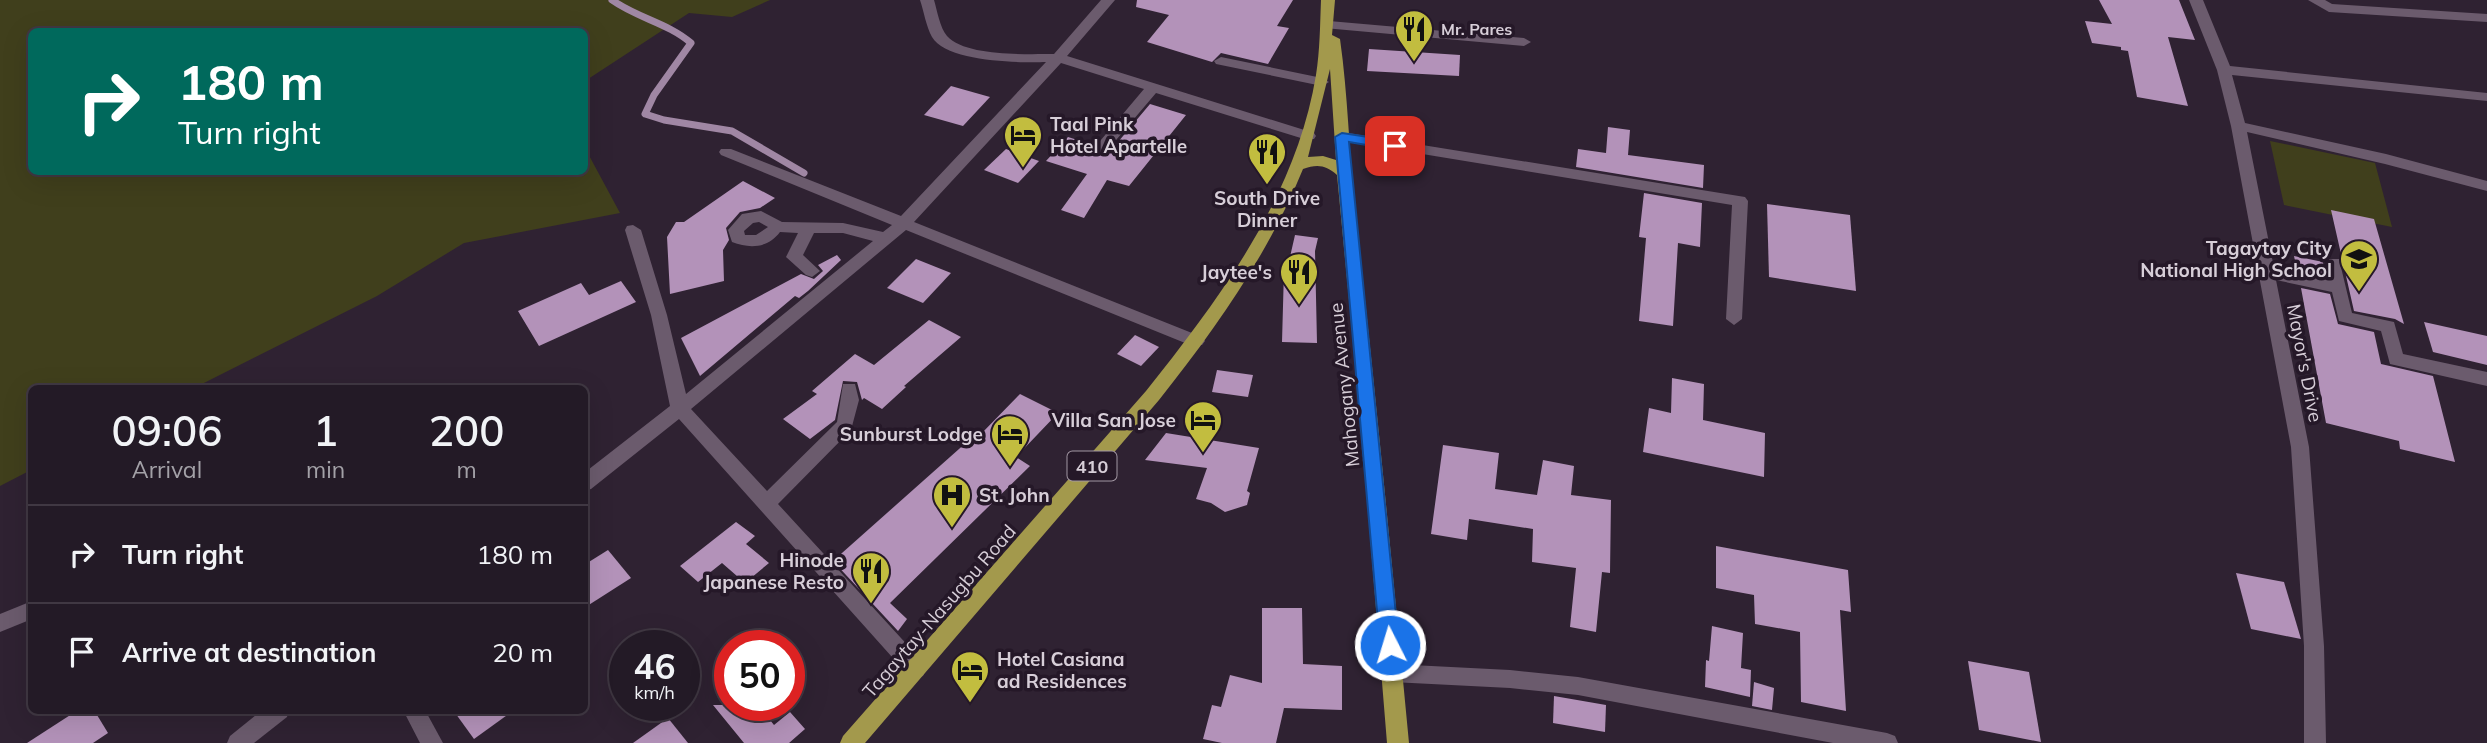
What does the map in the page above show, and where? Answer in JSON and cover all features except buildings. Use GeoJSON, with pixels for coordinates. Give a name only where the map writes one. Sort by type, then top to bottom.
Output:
{"type":"FeatureCollection","features":[{"type":"Feature","properties":{"kind":"main road","name":"Tagaytay-Nasugbu Road"},"geometry":{"type":"LineString","coordinates":[[851,743],[1137,414],[1196,341],[1259,248],[1299,165],[1309,136],[1322,82],[1329,25],[1328,0]]}},
{"type":"Feature","properties":{"kind":"main road","name":"Mahogany Avenue"},"geometry":{"type":"LineString","coordinates":[[1329,25],[1336,52],[1344,174],[1398,743]]}},
{"type":"Feature","properties":{"kind":"main road"},"geometry":{"type":"LineString","coordinates":[[1299,165],[1320,160],[1330,162],[1344,174]]}},
{"type":"Feature","properties":{"kind":"street"},"geometry":{"type":"LineString","coordinates":[[927,0],[939,37],[954,48],[1011,59],[1058,58],[1309,136]]}},
{"type":"Feature","properties":{"kind":"street"},"geometry":{"type":"LineString","coordinates":[[588,481],[758,346],[904,223],[1058,58],[1108,0]]}},
{"type":"Feature","properties":{"kind":"street","name":"Mayor's Drive"},"geometry":{"type":"LineString","coordinates":[[2196,0],[2224,70],[2238,127],[2300,447],[2314,646],[2315,743]]}},
{"type":"Feature","properties":{"kind":"street"},"geometry":{"type":"LineString","coordinates":[[2315,0],[2329,8],[2487,18]]}},
{"type":"Feature","properties":{"kind":"street"},"geometry":{"type":"LineString","coordinates":[[1329,25],[1524,41]]}},
{"type":"Feature","properties":{"kind":"street"},"geometry":{"type":"LineString","coordinates":[[1221,61],[1322,82]]}},
{"type":"Feature","properties":{"kind":"street"},"geometry":{"type":"LineString","coordinates":[[2224,70],[2487,97]]}},
{"type":"Feature","properties":{"kind":"street"},"geometry":{"type":"LineString","coordinates":[[1100,150],[1153,88]]}},
{"type":"Feature","properties":{"kind":"street"},"geometry":{"type":"LineString","coordinates":[[2238,127],[2386,159],[2487,186]]}},
{"type":"Feature","properties":{"kind":"street"},"geometry":{"type":"LineString","coordinates":[[1342,137],[1740,201],[1734,319]]}},
{"type":"Feature","properties":{"kind":"street"},"geometry":{"type":"LineString","coordinates":[[726,152],[1196,341]]}},
{"type":"Feature","properties":{"kind":"street"},"geometry":{"type":"LineString","coordinates":[[776,227],[843,228],[885,238]]}},
{"type":"Feature","properties":{"kind":"street"},"geometry":{"type":"LineString","coordinates":[[809,227],[794,257],[812,271]]}},
{"type":"Feature","properties":{"kind":"street"},"geometry":{"type":"LineString","coordinates":[[633,230],[659,315],[680,408],[916,669]]}},
{"type":"Feature","properties":{"kind":"street"},"geometry":{"type":"LineString","coordinates":[[2333,262],[2345,317],[2388,326],[2396,359],[2487,379]]}},
{"type":"Feature","properties":{"kind":"street"},"geometry":{"type":"LineString","coordinates":[[2267,272],[2339,288]]}},
{"type":"Feature","properties":{"kind":"street"},"geometry":{"type":"LineString","coordinates":[[766,503],[845,425],[850,400],[849,388]]}},
{"type":"Feature","properties":{"kind":"street"},"geometry":{"type":"LineString","coordinates":[[0,623],[28,612]]}},
{"type":"Feature","properties":{"kind":"street"},"geometry":{"type":"LineString","coordinates":[[1392,673],[1510,678],[1578,686],[1887,743]]}},
{"type":"Feature","properties":{"kind":"street"},"geometry":{"type":"LineString","coordinates":[[238,743],[274,714]]}},
{"type":"Feature","properties":{"kind":"street"},"geometry":{"type":"LineString","coordinates":[[415,714],[432,743]]}},
{"type":"Feature","properties":{"kind":"shaded area"},"geometry":{"type":"Polygon","coordinates":[[[0,0],[770,0],[732,17],[689,13],[588,79],[588,28],[28,28],[28,175],[588,175],[588,154],[620,213],[464,243],[377,296],[200,385],[28,385],[28,472],[0,486],[0,0]]]}},
{"type":"Feature","properties":{"kind":"shaded area"},"geometry":{"type":"Polygon","coordinates":[[[2270,141],[2375,163],[2392,227],[2284,205],[2270,141]]]}},
{"type":"Feature","properties":{"kind":"waterway"},"geometry":{"type":"LineString","coordinates":[[612,0],[672,30],[691,43],[654,95],[645,114],[664,120],[732,131],[804,173]]}},
{"type":"Feature","properties":{"kind":"place","name":"Mr. Pares"},"geometry":{"type":"Point","coordinates":[1414,63]}},
{"type":"Feature","properties":{"kind":"place","name":"Taal Pink Hotel Apartelle"},"geometry":{"type":"Point","coordinates":[1023,169]}},
{"type":"Feature","properties":{"kind":"place","name":"South Drive Dinner"},"geometry":{"type":"Point","coordinates":[1267,186]}},
{"type":"Feature","properties":{"kind":"place","name":"Tagaytay City National High School"},"geometry":{"type":"Point","coordinates":[2359,293]}},
{"type":"Feature","properties":{"kind":"place","name":"Jaytee's"},"geometry":{"type":"Point","coordinates":[1299,306]}},
{"type":"Feature","properties":{"kind":"place","name":"Villa San Jose"},"geometry":{"type":"Point","coordinates":[1203,454]}},
{"type":"Feature","properties":{"kind":"place","name":"Sunburst Lodge"},"geometry":{"type":"Point","coordinates":[1010,468]}},
{"type":"Feature","properties":{"kind":"place","name":"St. John"},"geometry":{"type":"Point","coordinates":[952,529]}},
{"type":"Feature","properties":{"kind":"place","name":"Hinode Japanese Resto"},"geometry":{"type":"Point","coordinates":[871,605]}},
{"type":"Feature","properties":{"kind":"place","name":"Hotel Casiana ad Residences"},"geometry":{"type":"Point","coordinates":[970,704]}},
{"type":"Feature","properties":{"kind":"route"},"geometry":{"type":"LineString","coordinates":[[1390,645],[1342,137],[1395,146]]}}]}
